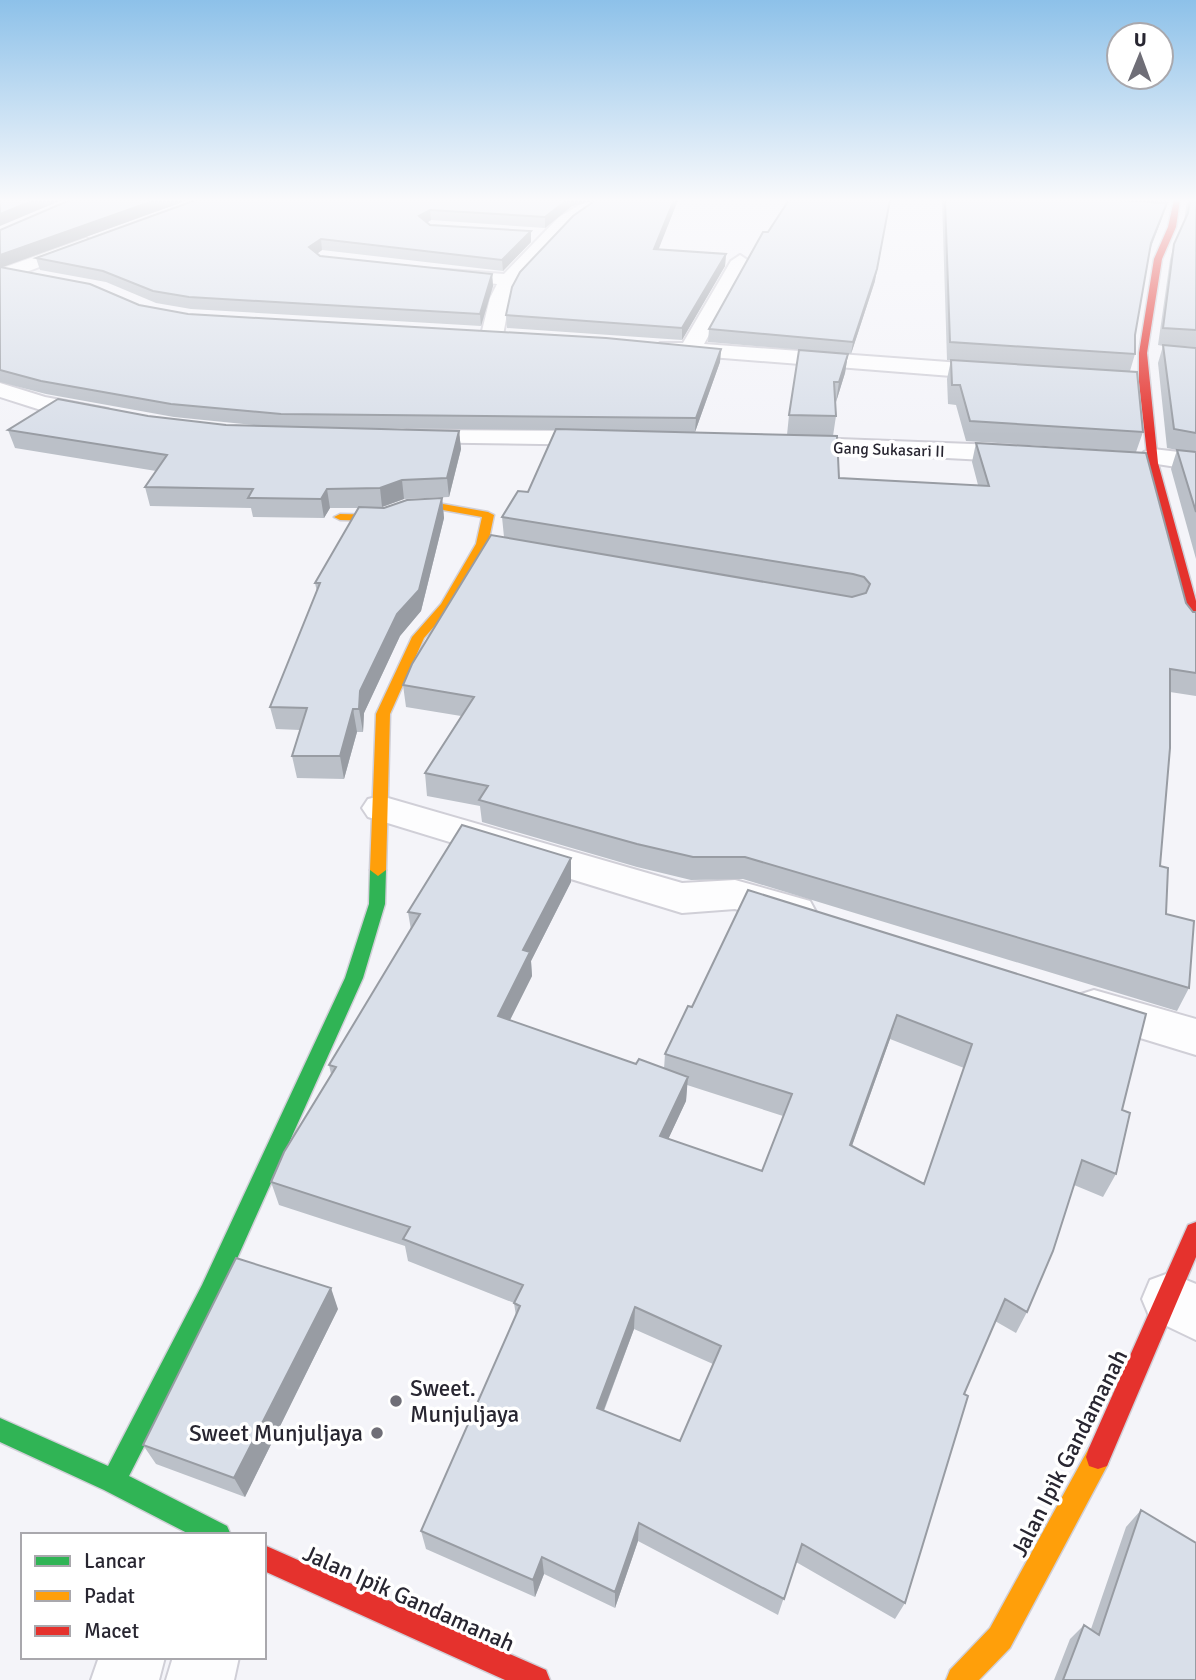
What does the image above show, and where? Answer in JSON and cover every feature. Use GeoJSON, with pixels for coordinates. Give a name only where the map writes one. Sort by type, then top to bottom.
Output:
{"type":"FeatureCollection","features":[{"type":"Feature","properties":{"kind":"street"},"geometry":{"type":"LineString","coordinates":[[33,278],[47,280]]}},
{"type":"Feature","properties":{"kind":"street"},"geometry":{"type":"LineString","coordinates":[[492,335],[500,298],[509,280],[493,278]]}},
{"type":"Feature","properties":{"kind":"street"},"geometry":{"type":"LineString","coordinates":[[690,350],[730,278]]}},
{"type":"Feature","properties":{"kind":"street"},"geometry":{"type":"LineString","coordinates":[[1155,278],[1143,353],[1153,460],[1196,624]]}},
{"type":"Feature","properties":{"kind":"street"},"geometry":{"type":"LineString","coordinates":[[464,333],[517,336]]}},
{"type":"Feature","properties":{"kind":"street"},"geometry":{"type":"LineString","coordinates":[[642,345],[1021,374]]}},
{"type":"Feature","properties":{"kind":"street"},"geometry":{"type":"LineString","coordinates":[[1143,353],[1170,355]]}},
{"type":"Feature","properties":{"kind":"street"},"geometry":{"type":"LineString","coordinates":[[1116,380],[1144,382]]}},
{"type":"Feature","properties":{"kind":"street"},"geometry":{"type":"LineString","coordinates":[[0,390],[41,402],[121,418]]}},
{"type":"Feature","properties":{"kind":"street"},"geometry":{"type":"LineString","coordinates":[[380,437],[626,439]]}},
{"type":"Feature","properties":{"kind":"street","name":"Gang Sukasari II"},"geometry":{"type":"LineString","coordinates":[[765,444],[1044,455]]}},
{"type":"Feature","properties":{"kind":"street"},"geometry":{"type":"LineString","coordinates":[[1126,461],[1196,462]]}},
{"type":"Feature","properties":{"kind":"street"},"geometry":{"type":"LineString","coordinates":[[113,1481],[210,1293],[354,978],[377,904],[383,714],[418,637],[495,547],[488,515],[462,508],[404,510],[387,518],[340,517]]}},
{"type":"Feature","properties":{"kind":"street"},"geometry":{"type":"LineString","coordinates":[[381,808],[682,898],[697,900],[725,894],[742,896],[833,923]]}},
{"type":"Feature","properties":{"kind":"street"},"geometry":{"type":"LineString","coordinates":[[1052,994],[1196,1037]]}},
{"type":"Feature","properties":{"kind":"street","name":"Jalan Ipik Gandamanah"},"geometry":{"type":"LineString","coordinates":[[960,1680],[1000,1638],[1183,1306],[1196,1232]]}},
{"type":"Feature","properties":{"kind":"street"},"geometry":{"type":"LineString","coordinates":[[0,1430],[113,1481],[186,1527]]}},
{"type":"Feature","properties":{"kind":"street","name":"Jalan Ipik Gandamanah"},"geometry":{"type":"LineString","coordinates":[[266,1559],[536,1680]]}},
{"type":"Feature","properties":{"kind":"street"},"geometry":{"type":"LineString","coordinates":[[125,1680],[131,1659]]}},
{"type":"Feature","properties":{"kind":"street"},"geometry":{"type":"LineString","coordinates":[[200,1680],[205,1659]]}},
{"type":"Feature","properties":{"kind":"building"},"geometry":{"type":"Polygon","coordinates":[[[0,278],[60,278],[90,284],[139,305],[188,314],[606,338],[721,349],[696,418],[281,414],[171,404],[41,381],[0,370],[0,278]]]}},
{"type":"Feature","properties":{"kind":"building"},"geometry":{"type":"Polygon","coordinates":[[[121,278],[491,278],[480,314],[189,297],[153,291],[121,278]]]}},
{"type":"Feature","properties":{"kind":"building"},"geometry":{"type":"Polygon","coordinates":[[[517,278],[711,278],[682,328],[506,315],[517,278]]]}},
{"type":"Feature","properties":{"kind":"building"},"geometry":{"type":"Polygon","coordinates":[[[737,278],[874,278],[853,342],[709,329],[737,278]]]}},
{"type":"Feature","properties":{"kind":"building"},"geometry":{"type":"Polygon","coordinates":[[[948,278],[1145,278],[1135,335],[1135,354],[950,342],[948,278]]]}},
{"type":"Feature","properties":{"kind":"building"},"geometry":{"type":"Polygon","coordinates":[[[1169,278],[1196,278],[1196,330],[1163,328],[1169,278]]]}},
{"type":"Feature","properties":{"kind":"building"},"geometry":{"type":"Polygon","coordinates":[[[1163,345],[1196,348],[1196,433],[1174,429],[1163,345]]]}},
{"type":"Feature","properties":{"kind":"building"},"geometry":{"type":"Polygon","coordinates":[[[799,350],[848,354],[839,382],[834,382],[836,416],[789,415],[799,350]]]}},
{"type":"Feature","properties":{"kind":"building"},"geometry":{"type":"Polygon","coordinates":[[[951,360],[1137,372],[1143,432],[970,421],[960,385],[952,385],[951,360]]]}},
{"type":"Feature","properties":{"kind":"building"},"geometry":{"type":"Polygon","coordinates":[[[58,399],[148,416],[226,425],[459,431],[447,478],[402,480],[380,488],[327,489],[321,499],[248,498],[253,489],[145,487],[167,455],[8,430],[58,399]]]}},
{"type":"Feature","properties":{"kind":"building"},"geometry":{"type":"Polygon","coordinates":[[[556,429],[837,436],[839,478],[989,486],[976,443],[1146,453],[1186,603],[1196,612],[1196,673],[1170,669],[1170,748],[1160,866],[1168,868],[1166,914],[1194,921],[1189,988],[745,857],[693,857],[479,800],[488,786],[425,773],[474,697],[403,685],[412,664],[491,535],[852,597],[866,593],[870,584],[864,577],[853,574],[502,517],[518,491],[528,492],[556,429]]]}},
{"type":"Feature","properties":{"kind":"building"},"geometry":{"type":"Polygon","coordinates":[[[1177,450],[1196,452],[1196,512],[1177,450]]]}},
{"type":"Feature","properties":{"kind":"building"},"geometry":{"type":"Polygon","coordinates":[[[442,498],[419,590],[397,614],[360,691],[359,709],[353,709],[340,756],[292,756],[307,708],[270,707],[320,583],[315,583],[359,507],[384,508],[407,500],[442,498]]]}},
{"type":"Feature","properties":{"kind":"building"},"geometry":{"type":"Polygon","coordinates":[[[462,825],[571,858],[523,950],[530,952],[498,1016],[636,1064],[639,1059],[688,1077],[660,1136],[762,1171],[792,1094],[665,1054],[688,1006],[692,1007],[748,890],[1146,1014],[1122,1110],[1130,1113],[1116,1174],[1082,1160],[1053,1251],[1027,1312],[1005,1299],[964,1394],[968,1396],[905,1603],[802,1544],[784,1599],[639,1523],[615,1592],[542,1557],[533,1580],[421,1531],[520,1306],[514,1303],[523,1285],[403,1239],[410,1227],[271,1182],[284,1152],[336,1067],[329,1065],[420,914],[408,912],[462,825]],[[897,1015],[850,1145],[924,1184],[972,1044],[897,1015]],[[635,1307],[597,1408],[680,1441],[721,1346],[635,1307]]]}},
{"type":"Feature","properties":{"kind":"building"},"geometry":{"type":"Polygon","coordinates":[[[236,1258],[331,1288],[234,1478],[143,1445],[236,1258]]]}},
{"type":"Feature","properties":{"kind":"building"},"geometry":{"type":"Polygon","coordinates":[[[1141,1510],[1196,1543],[1196,1680],[1063,1680],[1084,1625],[1099,1635],[1141,1510]]]}},
{"type":"Feature","properties":{"kind":"traffic: fast"},"geometry":{"type":"LineString","coordinates":[[113,1481],[210,1293],[354,978],[377,904],[378,870]]}},
{"type":"Feature","properties":{"kind":"traffic: fast"},"geometry":{"type":"LineString","coordinates":[[0,1430],[113,1481],[214,1533]]}},
{"type":"Feature","properties":{"kind":"traffic: slow"},"geometry":{"type":"LineString","coordinates":[[340,517],[387,518],[404,510],[443,507],[488,515],[482,544],[446,606],[418,637],[383,714],[378,870]]}},
{"type":"Feature","properties":{"kind":"traffic: slow"},"geometry":{"type":"LineString","coordinates":[[960,1680],[1000,1638],[1098,1457]]}},
{"type":"Feature","properties":{"kind":"traffic: jam"},"geometry":{"type":"LineString","coordinates":[[1155,278],[1143,353],[1153,463],[1196,624]]}},
{"type":"Feature","properties":{"kind":"traffic: jam"},"geometry":{"type":"LineString","coordinates":[[1098,1457],[1196,1232]]}},
{"type":"Feature","properties":{"kind":"traffic: jam"},"geometry":{"type":"LineString","coordinates":[[266,1559],[536,1680]]}},
{"type":"Feature","properties":{"kind":"place","name":"Sweet. Munjuljaya"},"geometry":{"type":"Point","coordinates":[396,1401]}},
{"type":"Feature","properties":{"kind":"place","name":"Sweet Munjuljaya"},"geometry":{"type":"Point","coordinates":[377,1433]}}]}
